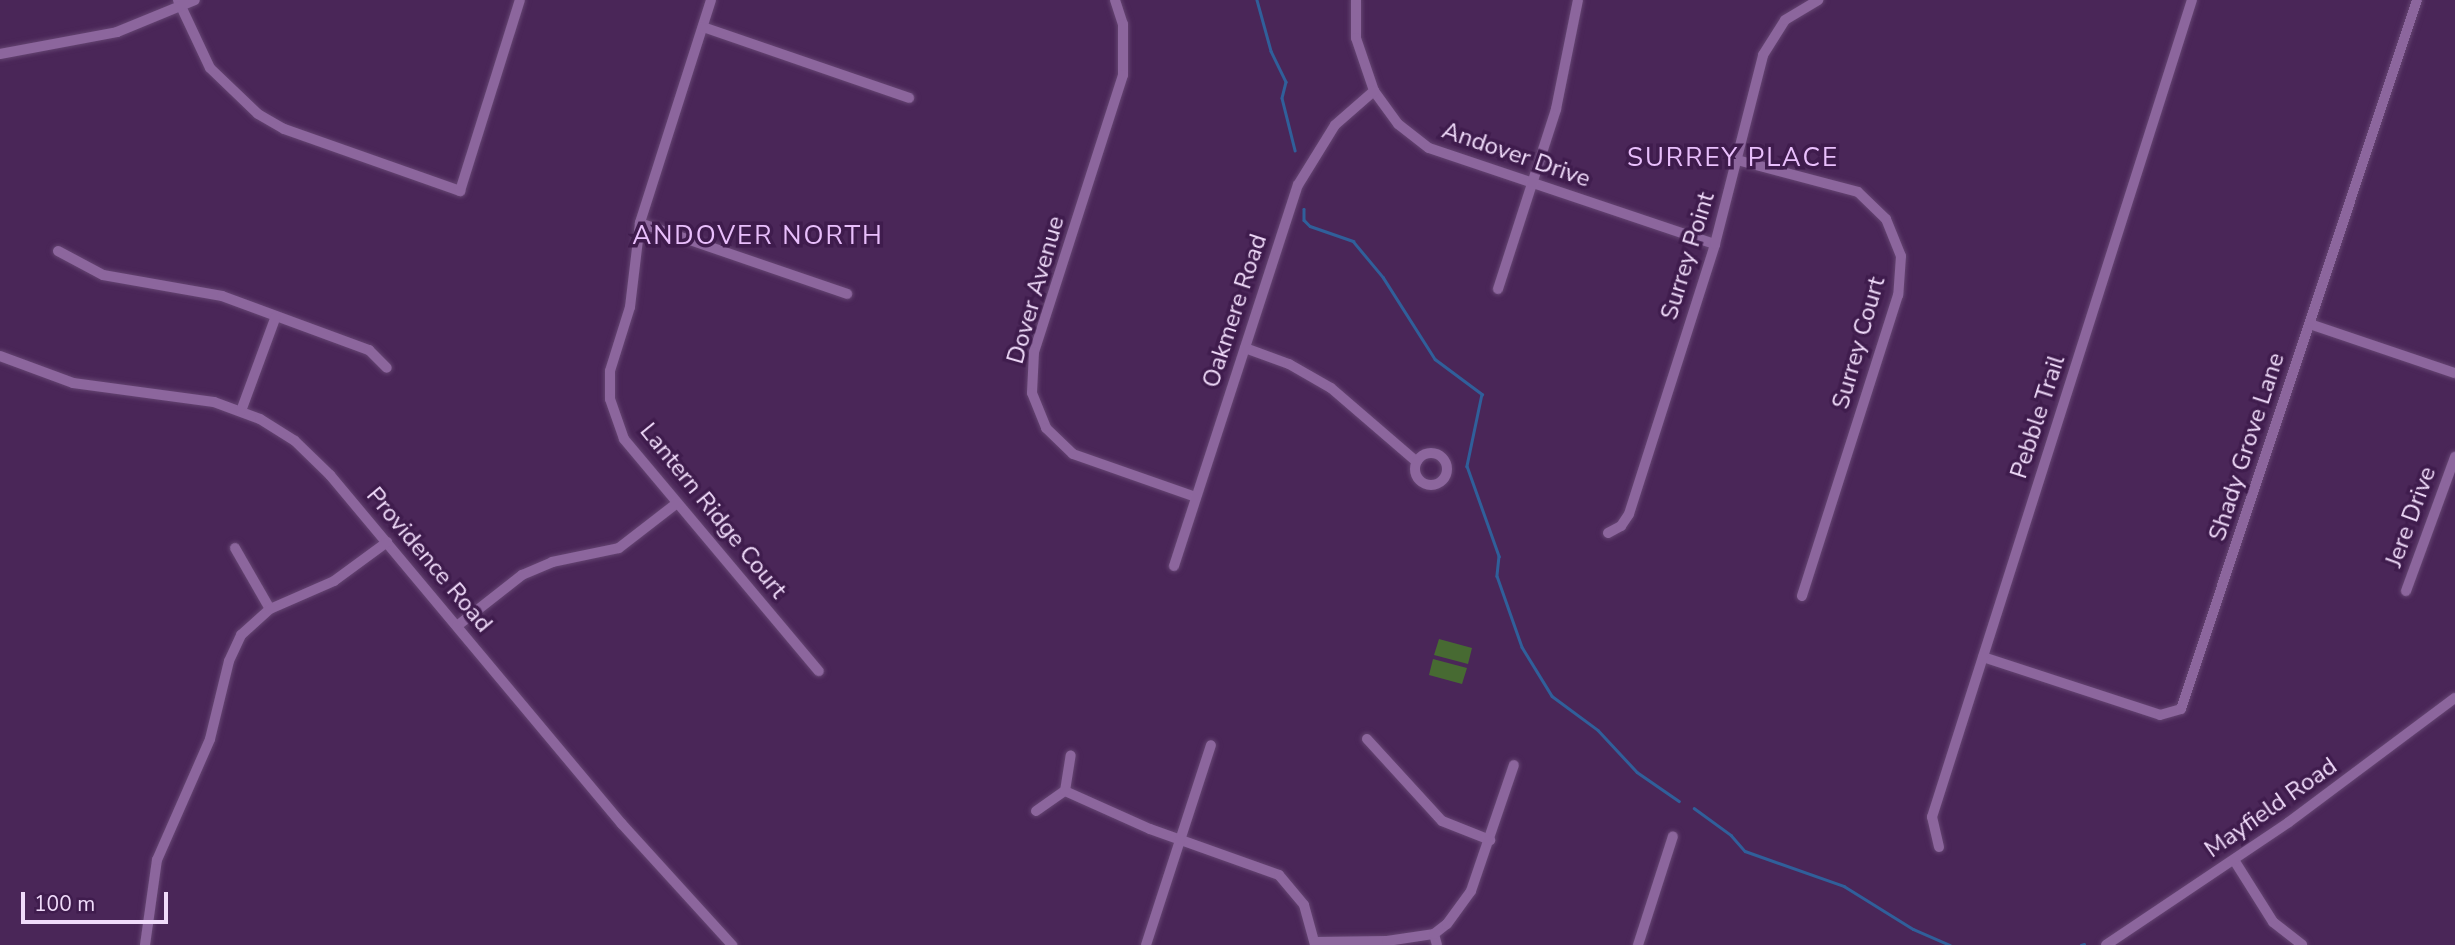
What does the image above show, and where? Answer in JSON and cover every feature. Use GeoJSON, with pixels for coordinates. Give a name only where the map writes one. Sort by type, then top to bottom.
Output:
{"type":"FeatureCollection","features":[{"type":"Feature","properties":{"kind":"street"},"geometry":{"type":"LineString","coordinates":[[0,54],[108,35],[179,4],[195,0]]}},
{"type":"Feature","properties":{"kind":"street"},"geometry":{"type":"LineString","coordinates":[[179,4],[210,68],[258,114],[284,129],[460,191],[520,0]]}},
{"type":"Feature","properties":{"kind":"street","name":"Lantern Ridge Court"},"geometry":{"type":"LineString","coordinates":[[712,0],[640,223],[630,307],[610,371],[610,399],[624,439],[819,671]]}},
{"type":"Feature","properties":{"kind":"street","name":"Dover Avenue"},"geometry":{"type":"LineString","coordinates":[[1115,0],[1125,49],[1123,75],[1034,352],[1032,393],[1046,428],[1073,454],[1196,497]]}},
{"type":"Feature","properties":{"kind":"street","name":"Andover Drive"},"geometry":{"type":"LineString","coordinates":[[1356,0],[1356,38],[1374,91],[1398,124],[1429,148],[1532,185],[1715,244]]}},
{"type":"Feature","properties":{"kind":"street"},"geometry":{"type":"LineString","coordinates":[[1498,289],[1556,109],[1578,0]]}},
{"type":"Feature","properties":{"kind":"street","name":"Surrey Point"},"geometry":{"type":"LineString","coordinates":[[1608,533],[1620,526],[1629,514],[1715,244],[1763,55],[1785,20],[1818,0]]}},
{"type":"Feature","properties":{"kind":"street","name":"Pebble Trail"},"geometry":{"type":"LineString","coordinates":[[1939,847],[1932,817],[2192,0]]}},
{"type":"Feature","properties":{"kind":"street","name":"Shady Grove Lane"},"geometry":{"type":"LineString","coordinates":[[1983,657],[2160,715],[2180,709],[2417,0]]}},
{"type":"Feature","properties":{"kind":"street"},"geometry":{"type":"LineString","coordinates":[[703,27],[909,98]]}},
{"type":"Feature","properties":{"kind":"street","name":"Oakmere Road"},"geometry":{"type":"LineString","coordinates":[[1174,566],[1306,168],[1335,125],[1374,91]]}},
{"type":"Feature","properties":{"kind":"street","name":"Surrey Court"},"geometry":{"type":"LineString","coordinates":[[1737,160],[1858,192],[1886,219],[1901,257],[1898,295],[1802,596]]}},
{"type":"Feature","properties":{"kind":"street"},"geometry":{"type":"LineString","coordinates":[[640,223],[847,294]]}},
{"type":"Feature","properties":{"kind":"street"},"geometry":{"type":"LineString","coordinates":[[58,251],[103,275],[200,289],[276,316],[369,350],[387,368]]}},
{"type":"Feature","properties":{"kind":"street"},"geometry":{"type":"LineString","coordinates":[[241,411],[276,316]]}},
{"type":"Feature","properties":{"kind":"street"},"geometry":{"type":"LineString","coordinates":[[2310,324],[2455,373]]}},
{"type":"Feature","properties":{"kind":"street"},"geometry":{"type":"LineString","coordinates":[[1245,348],[1289,365],[1331,388],[1417,462]]}},
{"type":"Feature","properties":{"kind":"street","name":"Providence Road"},"geometry":{"type":"LineString","coordinates":[[0,356],[73,383],[188,396],[241,411],[278,430],[310,454],[387,542],[622,824],[732,945]]}},
{"type":"Feature","properties":{"kind":"street","name":"Jere Drive"},"geometry":{"type":"LineString","coordinates":[[2406,591],[2455,457]]}},
{"type":"Feature","properties":{"kind":"street"},"geometry":{"type":"LineString","coordinates":[[457,626],[522,575],[552,562],[619,548],[677,503]]}},
{"type":"Feature","properties":{"kind":"street"},"geometry":{"type":"LineString","coordinates":[[145,945],[157,860],[209,739],[234,647],[248,626],[270,609],[334,581],[387,542]]}},
{"type":"Feature","properties":{"kind":"street"},"geometry":{"type":"LineString","coordinates":[[235,548],[270,609]]}},
{"type":"Feature","properties":{"kind":"street","name":"Mayfield Road"},"geometry":{"type":"LineString","coordinates":[[2106,945],[2234,860],[2455,698]]}},
{"type":"Feature","properties":{"kind":"street"},"geometry":{"type":"LineString","coordinates":[[1367,738],[1443,821],[1490,840]]}},
{"type":"Feature","properties":{"kind":"street"},"geometry":{"type":"LineString","coordinates":[[1146,945],[1211,744]]}},
{"type":"Feature","properties":{"kind":"street"},"geometry":{"type":"LineString","coordinates":[[1036,811],[1065,791],[1071,755]]}},
{"type":"Feature","properties":{"kind":"street"},"geometry":{"type":"LineString","coordinates":[[1065,791],[1180,839],[1279,875],[1297,892],[1315,944],[1387,941],[1434,934],[1458,915],[1490,840],[1514,765]]}},
{"type":"Feature","properties":{"kind":"street"},"geometry":{"type":"LineString","coordinates":[[1638,945],[1673,836]]}},
{"type":"Feature","properties":{"kind":"street"},"geometry":{"type":"LineString","coordinates":[[2234,860],[2273,922],[2296,944]]}},
{"type":"Feature","properties":{"kind":"street"},"geometry":{"type":"LineString","coordinates":[[1434,934],[1437,945]]}},
{"type":"Feature","properties":{"kind":"green space"},"geometry":{"type":"Polygon","coordinates":[[[1439,639],[1472,648],[1468,664],[1434,655],[1439,639]]]}},
{"type":"Feature","properties":{"kind":"green space"},"geometry":{"type":"Polygon","coordinates":[[[1433,659],[1467,668],[1462,684],[1429,675],[1433,659]]]}},
{"type":"Feature","properties":{"kind":"waterway"},"geometry":{"type":"LineString","coordinates":[[1257,0],[1271,51],[1286,82],[1282,98],[1295,150]]}},
{"type":"Feature","properties":{"kind":"waterway"},"geometry":{"type":"LineString","coordinates":[[1304,209],[1304,220],[1310,226],[1353,241],[1383,277],[1435,359],[1482,394],[1467,466],[1499,556],[1497,576],[1522,647],[1552,696],[1598,730],[1637,772],[1679,801]]}},
{"type":"Feature","properties":{"kind":"waterway"},"geometry":{"type":"LineString","coordinates":[[1694,808],[1731,835],[1745,851],[1844,886],[1913,929],[1950,945]]}},
{"type":"Feature","properties":{"kind":"district","name":"SURREY PLACE"},"geometry":{"type":"Point","coordinates":[1733,158]}},
{"type":"Feature","properties":{"kind":"district","name":"ANDOVER NORTH"},"geometry":{"type":"Point","coordinates":[758,236]}}]}
